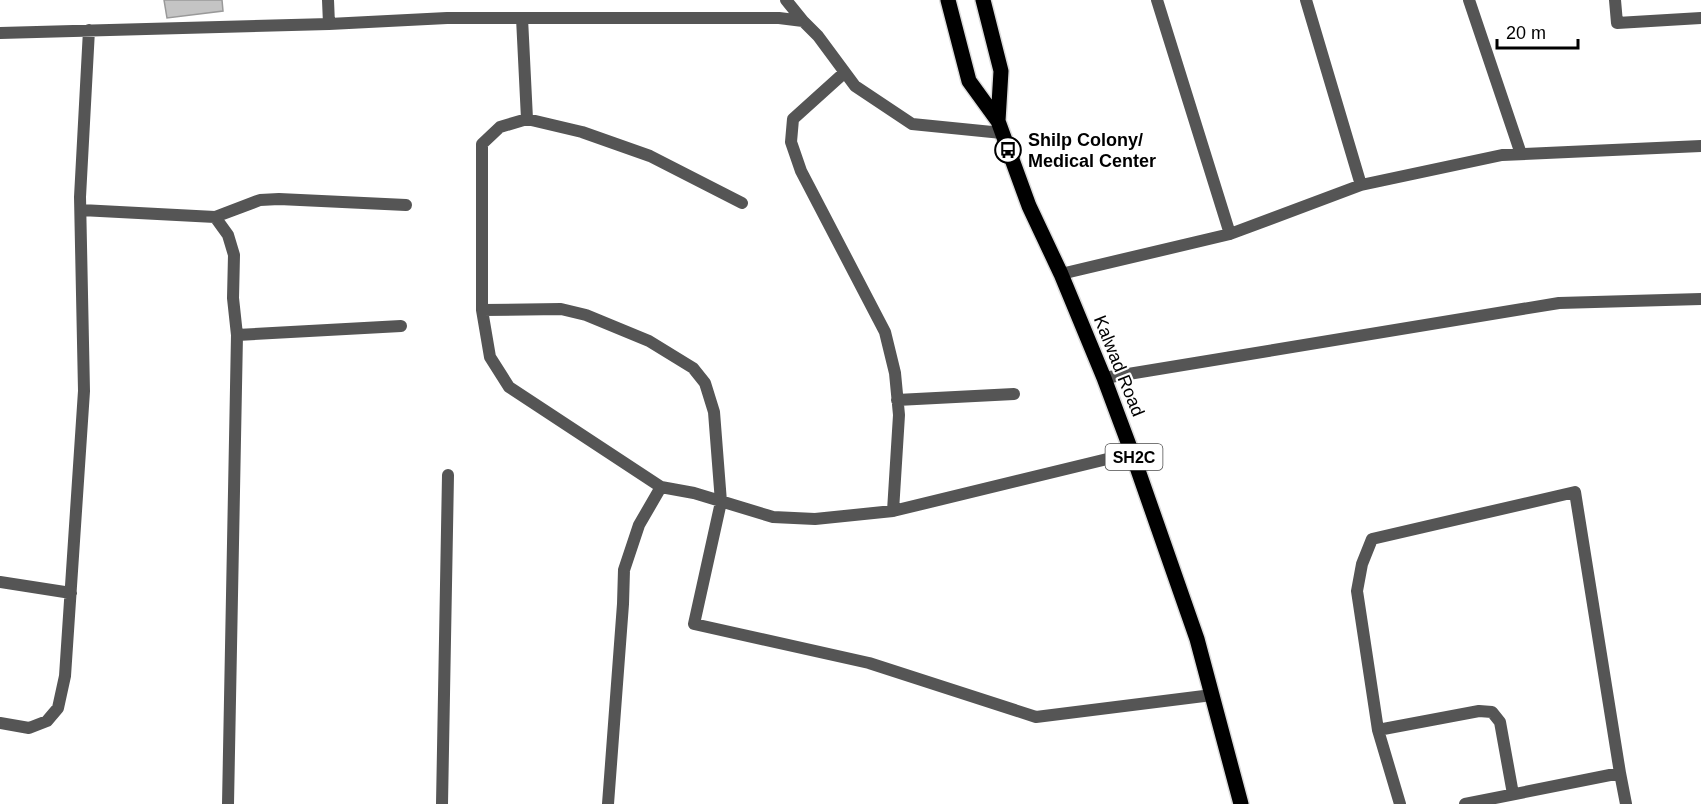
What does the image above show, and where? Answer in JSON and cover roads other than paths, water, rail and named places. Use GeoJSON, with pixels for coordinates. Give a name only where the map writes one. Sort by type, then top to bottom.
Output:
{"type":"FeatureCollection","features":[{"type":"Feature","properties":{"kind":"main road","name":"Kalwad Road"},"geometry":{"type":"LineString","coordinates":[[948,0],[969,81],[1000,126],[1029,206],[1061,274],[1132,453],[1197,639],[1241,804]]}},
{"type":"Feature","properties":{"kind":"main road","name":"Kalwad Road"},"geometry":{"type":"LineString","coordinates":[[983,0],[1001,71],[1000,126]]}},
{"type":"Feature","properties":{"kind":"street"},"geometry":{"type":"LineString","coordinates":[[328,0],[329,24]]}},
{"type":"Feature","properties":{"kind":"street"},"geometry":{"type":"LineString","coordinates":[[786,0],[818,36],[855,86],[912,124],[1000,126]]}},
{"type":"Feature","properties":{"kind":"street"},"geometry":{"type":"LineString","coordinates":[[1157,0],[1230,234]]}},
{"type":"Feature","properties":{"kind":"street"},"geometry":{"type":"LineString","coordinates":[[1306,0],[1361,185]]}},
{"type":"Feature","properties":{"kind":"street"},"geometry":{"type":"LineString","coordinates":[[1469,0],[1521,154]]}},
{"type":"Feature","properties":{"kind":"street"},"geometry":{"type":"LineString","coordinates":[[1616,0],[1617,23],[1701,18]]}},
{"type":"Feature","properties":{"kind":"street"},"geometry":{"type":"LineString","coordinates":[[0,33],[329,24],[447,18],[779,18],[803,21]]}},
{"type":"Feature","properties":{"kind":"street"},"geometry":{"type":"LineString","coordinates":[[522,18],[527,119]]}},
{"type":"Feature","properties":{"kind":"street"},"geometry":{"type":"LineString","coordinates":[[0,723],[30,728],[47,721],[58,708],[65,676],[84,391],[81,210],[89,30]]}},
{"type":"Feature","properties":{"kind":"street"},"geometry":{"type":"LineString","coordinates":[[844,73],[794,119],[791,142],[801,171],[885,332],[895,373],[899,415],[893,511]]}},
{"type":"Feature","properties":{"kind":"street"},"geometry":{"type":"LineString","coordinates":[[742,203],[650,156],[582,132],[527,119],[500,127],[482,144],[482,310],[490,357],[509,387],[661,487],[694,493],[773,517],[815,519],[893,511],[1132,453]]}},
{"type":"Feature","properties":{"kind":"street"},"geometry":{"type":"LineString","coordinates":[[1061,274],[1230,234],[1361,185],[1502,155],[1701,146]]}},
{"type":"Feature","properties":{"kind":"street"},"geometry":{"type":"LineString","coordinates":[[81,210],[215,217],[260,200],[406,205]]}},
{"type":"Feature","properties":{"kind":"street"},"geometry":{"type":"LineString","coordinates":[[215,217],[228,235],[234,255],[232,298],[237,335],[228,804]]}},
{"type":"Feature","properties":{"kind":"street"},"geometry":{"type":"LineString","coordinates":[[1104,378],[1559,303],[1701,299]]}},
{"type":"Feature","properties":{"kind":"street"},"geometry":{"type":"LineString","coordinates":[[482,310],[561,309],[586,315],[649,341],[693,368],[705,383],[714,412],[721,502],[694,624],[869,663],[1036,717],[1212,695]]}},
{"type":"Feature","properties":{"kind":"street"},"geometry":{"type":"LineString","coordinates":[[237,335],[401,326]]}},
{"type":"Feature","properties":{"kind":"street"},"geometry":{"type":"LineString","coordinates":[[897,400],[1014,393]]}},
{"type":"Feature","properties":{"kind":"street"},"geometry":{"type":"LineString","coordinates":[[442,804],[448,475]]}},
{"type":"Feature","properties":{"kind":"street"},"geometry":{"type":"LineString","coordinates":[[608,804],[624,570],[639,525],[661,487]]}},
{"type":"Feature","properties":{"kind":"street"},"geometry":{"type":"LineString","coordinates":[[1400,804],[1378,730],[1357,591],[1362,564],[1372,539],[1575,492],[1626,804]]}},
{"type":"Feature","properties":{"kind":"street"},"geometry":{"type":"LineString","coordinates":[[0,582],[71,593]]}},
{"type":"Feature","properties":{"kind":"street"},"geometry":{"type":"LineString","coordinates":[[1378,730],[1479,711],[1492,712],[1500,722],[1513,794]]}},
{"type":"Feature","properties":{"kind":"street"},"geometry":{"type":"LineString","coordinates":[[1465,804],[1620,773]]}},
{"type":"Feature","properties":{"kind":"place","name":"Shilp Colony/ Medical Center"},"geometry":{"type":"Point","coordinates":[1008,150]}}]}
